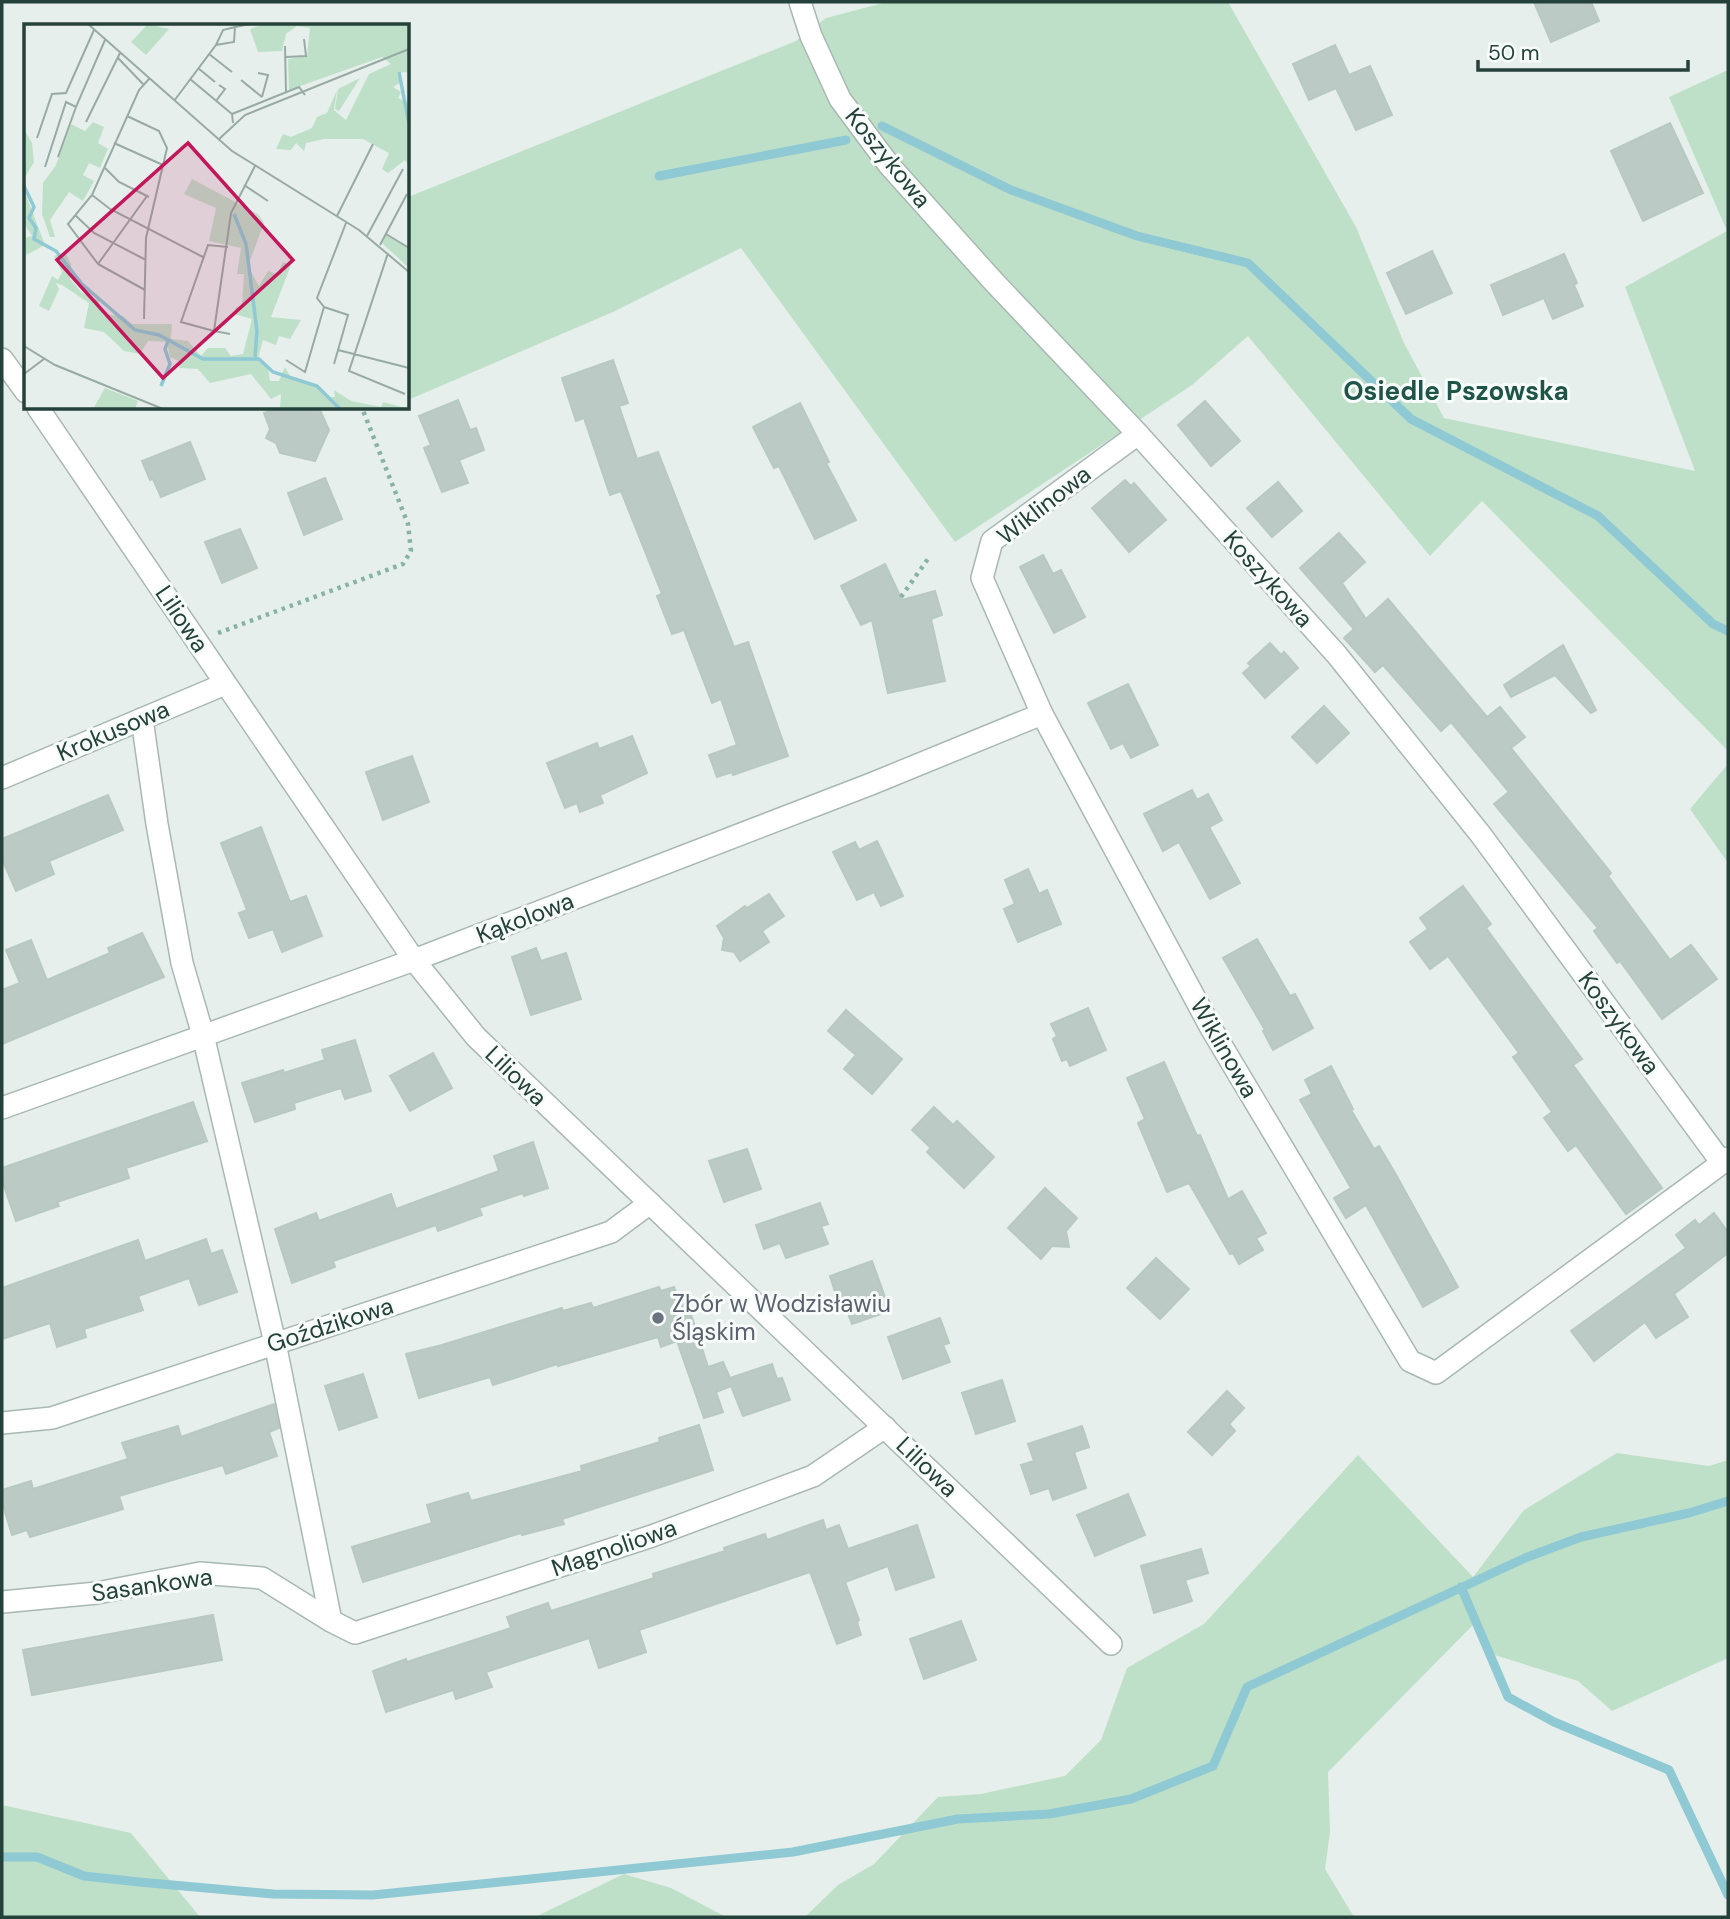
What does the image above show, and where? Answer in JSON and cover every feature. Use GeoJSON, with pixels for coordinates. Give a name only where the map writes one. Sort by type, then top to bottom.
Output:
{"type":"FeatureCollection","features":[{"type":"Feature","properties":{"kind":"street","name":"Koszykowa"},"geometry":{"type":"LineString","coordinates":[[800,2],[811,36],[840,99],[889,165],[994,282],[1138,434],[1337,655],[1481,835],[1725,1161]]}},
{"type":"Feature","properties":{"kind":"street"},"geometry":{"type":"LineString","coordinates":[[2,359],[24,389]]}},
{"type":"Feature","properties":{"kind":"street","name":"Liliowa"},"geometry":{"type":"LineString","coordinates":[[39,410],[414,960],[476,1037],[1111,1644]]}},
{"type":"Feature","properties":{"kind":"street","name":"Wiklinowa"},"geometry":{"type":"LineString","coordinates":[[1138,434],[992,541],[982,578],[1042,714],[1211,1028],[1410,1361],[1436,1373],[1725,1161]]}},
{"type":"Feature","properties":{"kind":"street","name":"Krokusowa"},"geometry":{"type":"LineString","coordinates":[[2,778],[225,684]]}},
{"type":"Feature","properties":{"kind":"street","name":"Kąkolowa"},"geometry":{"type":"LineString","coordinates":[[2,1108],[414,960],[858,789],[1042,714]]}},
{"type":"Feature","properties":{"kind":"street"},"geometry":{"type":"LineString","coordinates":[[142,719],[157,824],[183,963],[203,1035],[275,1343],[331,1621]]}},
{"type":"Feature","properties":{"kind":"street","name":"Goździkowa"},"geometry":{"type":"LineString","coordinates":[[2,1423],[52,1418],[611,1232],[650,1203]]}},
{"type":"Feature","properties":{"kind":"street","name":"Magnoliowa"},"geometry":{"type":"LineString","coordinates":[[331,1621],[355,1633],[652,1536],[813,1476],[885,1427]]}},
{"type":"Feature","properties":{"kind":"street","name":"Sasankowa"},"geometry":{"type":"LineString","coordinates":[[2,1602],[97,1593],[200,1573],[262,1578],[331,1621]]}},
{"type":"Feature","properties":{"kind":"path"},"geometry":{"type":"LineString","coordinates":[[197,641],[403,564],[411,551],[408,523],[363,410]]}},
{"type":"Feature","properties":{"kind":"path"},"geometry":{"type":"LineString","coordinates":[[901,597],[930,556]]}},
{"type":"Feature","properties":{"kind":"green space"},"geometry":{"type":"Polygon","coordinates":[[[887,2],[1228,2],[1356,227],[1404,343],[1444,418],[1695,471],[1625,287],[1727,231],[1669,97],[1728,70],[1728,751],[1482,501],[1430,556],[1248,336],[1192,385],[955,542],[741,248],[613,312],[410,399],[410,196],[796,41],[826,18],[887,2]]]}},
{"type":"Feature","properties":{"kind":"green space"},"geometry":{"type":"Polygon","coordinates":[[[1728,764],[1728,863],[1690,809],[1728,764]]]}},
{"type":"Feature","properties":{"kind":"green space"},"geometry":{"type":"Polygon","coordinates":[[[1617,1453],[1709,1466],[1728,1460],[1728,1658],[1612,1711],[1578,1681],[1485,1652],[1473,1625],[1328,1772],[1330,1832],[1325,1869],[1354,1917],[805,1917],[838,1885],[874,1864],[938,1797],[981,1794],[1065,1776],[1101,1740],[1127,1668],[1204,1624],[1358,1455],[1473,1577],[1524,1510],[1617,1453]]]}},
{"type":"Feature","properties":{"kind":"green space"},"geometry":{"type":"Polygon","coordinates":[[[2,1805],[131,1833],[200,1917],[2,1917],[2,1805]]]}},
{"type":"Feature","properties":{"kind":"green space"},"geometry":{"type":"Polygon","coordinates":[[[624,1874],[671,1888],[726,1917],[535,1917],[624,1874]]]}},
{"type":"Feature","properties":{"kind":"building"},"geometry":{"type":"Polygon","coordinates":[[[1534,2],[1591,2],[1599,21],[1551,42],[1534,2]]]}},
{"type":"Feature","properties":{"kind":"building"},"geometry":{"type":"Polygon","coordinates":[[[1335,45],[1349,75],[1370,66],[1392,115],[1356,130],[1336,88],[1309,100],[1293,64],[1335,45]]]}},
{"type":"Feature","properties":{"kind":"building"},"geometry":{"type":"Polygon","coordinates":[[[1670,123],[1703,193],[1643,221],[1611,151],[1670,123]]]}},
{"type":"Feature","properties":{"kind":"building"},"geometry":{"type":"Polygon","coordinates":[[[1432,251],[1452,293],[1406,314],[1387,273],[1432,251]]]}},
{"type":"Feature","properties":{"kind":"building"},"geometry":{"type":"Polygon","coordinates":[[[1564,254],[1577,283],[1574,285],[1583,306],[1553,319],[1544,298],[1503,315],[1491,285],[1564,254]]]}},
{"type":"Feature","properties":{"kind":"building"},"geometry":{"type":"Polygon","coordinates":[[[613,360],[628,403],[619,406],[637,459],[658,452],[734,647],[748,642],[788,756],[733,775],[732,772],[717,777],[709,755],[737,745],[721,699],[712,703],[684,630],[672,634],[657,596],[662,594],[621,491],[610,495],[584,418],[576,421],[562,378],[613,360]]]}},
{"type":"Feature","properties":{"kind":"building"},"geometry":{"type":"Polygon","coordinates":[[[458,400],[470,430],[476,428],[484,450],[459,460],[468,483],[442,492],[424,448],[431,445],[419,416],[458,400]]]}},
{"type":"Feature","properties":{"kind":"building"},"geometry":{"type":"Polygon","coordinates":[[[1205,401],[1240,441],[1211,466],[1178,425],[1205,401]]]}},
{"type":"Feature","properties":{"kind":"building"},"geometry":{"type":"Polygon","coordinates":[[[800,403],[829,462],[826,463],[856,520],[815,539],[779,466],[774,468],[753,427],[800,403]]]}},
{"type":"Feature","properties":{"kind":"building"},"geometry":{"type":"Polygon","coordinates":[[[272,410],[320,410],[329,430],[315,461],[280,453],[276,443],[266,438],[270,429],[264,413],[272,410]]]}},
{"type":"Feature","properties":{"kind":"building"},"geometry":{"type":"Polygon","coordinates":[[[190,442],[205,479],[161,497],[142,461],[190,442]]]}},
{"type":"Feature","properties":{"kind":"building"},"geometry":{"type":"Polygon","coordinates":[[[325,478],[342,519],[304,535],[288,493],[325,478]]]}},
{"type":"Feature","properties":{"kind":"building"},"geometry":{"type":"Polygon","coordinates":[[[1125,480],[1131,486],[1134,483],[1166,520],[1129,552],[1092,508],[1125,480]]]}},
{"type":"Feature","properties":{"kind":"building"},"geometry":{"type":"Polygon","coordinates":[[[1278,482],[1302,511],[1272,537],[1247,508],[1278,482]]]}},
{"type":"Feature","properties":{"kind":"building"},"geometry":{"type":"Polygon","coordinates":[[[240,529],[257,568],[222,583],[205,542],[240,529]]]}},
{"type":"Feature","properties":{"kind":"building"},"geometry":{"type":"Polygon","coordinates":[[[1339,533],[1365,562],[1342,583],[1366,619],[1388,599],[1487,717],[1500,707],[1525,737],[1511,748],[1611,873],[1608,876],[1670,960],[1691,945],[1717,979],[1662,1019],[1620,961],[1617,963],[1594,931],[1598,928],[1494,804],[1509,792],[1451,722],[1441,731],[1383,665],[1375,672],[1344,638],[1354,629],[1300,568],[1339,533]]]}},
{"type":"Feature","properties":{"kind":"building"},"geometry":{"type":"Polygon","coordinates":[[[1043,555],[1053,574],[1061,570],[1085,617],[1054,633],[1020,567],[1043,555]]]}},
{"type":"Feature","properties":{"kind":"building"},"geometry":{"type":"Polygon","coordinates":[[[885,564],[902,600],[935,591],[942,615],[931,619],[945,681],[888,693],[872,620],[861,625],[841,586],[885,564]]]}},
{"type":"Feature","properties":{"kind":"building"},"geometry":{"type":"Polygon","coordinates":[[[1270,643],[1281,655],[1284,652],[1298,668],[1265,698],[1243,673],[1251,666],[1248,663],[1270,643]]]}},
{"type":"Feature","properties":{"kind":"building"},"geometry":{"type":"Polygon","coordinates":[[[1563,645],[1596,710],[1591,713],[1555,675],[1511,697],[1504,685],[1563,645]]]}},
{"type":"Feature","properties":{"kind":"building"},"geometry":{"type":"Polygon","coordinates":[[[1128,684],[1158,745],[1131,758],[1123,743],[1111,749],[1088,703],[1128,684]]]}},
{"type":"Feature","properties":{"kind":"building"},"geometry":{"type":"Polygon","coordinates":[[[1324,706],[1349,733],[1317,763],[1292,737],[1324,706]]]}},
{"type":"Feature","properties":{"kind":"building"},"geometry":{"type":"Polygon","coordinates":[[[632,736],[647,773],[600,795],[603,803],[580,812],[577,803],[565,808],[547,763],[597,743],[599,749],[632,736]]]}},
{"type":"Feature","properties":{"kind":"building"},"geometry":{"type":"Polygon","coordinates":[[[412,756],[429,802],[383,820],[366,772],[412,756]]]}},
{"type":"Feature","properties":{"kind":"building"},"geometry":{"type":"Polygon","coordinates":[[[1192,790],[1197,800],[1208,794],[1222,820],[1209,827],[1240,883],[1210,899],[1179,842],[1163,851],[1144,814],[1192,790]]]}},
{"type":"Feature","properties":{"kind":"building"},"geometry":{"type":"Polygon","coordinates":[[[108,795],[123,830],[49,861],[54,874],[16,891],[2,859],[2,839],[108,795]]]}},
{"type":"Feature","properties":{"kind":"building"},"geometry":{"type":"Polygon","coordinates":[[[261,827],[290,902],[306,896],[322,936],[282,952],[273,929],[249,938],[239,913],[247,910],[221,843],[261,827]]]}},
{"type":"Feature","properties":{"kind":"building"},"geometry":{"type":"Polygon","coordinates":[[[877,841],[903,896],[881,906],[874,892],[857,900],[833,852],[855,842],[859,850],[877,841]]]}},
{"type":"Feature","properties":{"kind":"building"},"geometry":{"type":"Polygon","coordinates":[[[1028,869],[1039,894],[1047,890],[1061,924],[1018,942],[1004,909],[1015,904],[1005,880],[1028,869]]]}},
{"type":"Feature","properties":{"kind":"building"},"geometry":{"type":"Polygon","coordinates":[[[1463,886],[1491,924],[1486,928],[1582,1059],[1573,1065],[1662,1188],[1626,1214],[1576,1145],[1568,1151],[1544,1118],[1552,1112],[1513,1057],[1519,1053],[1448,956],[1430,969],[1410,942],[1428,929],[1420,918],[1463,886]]]}},
{"type":"Feature","properties":{"kind":"building"},"geometry":{"type":"Polygon","coordinates":[[[769,894],[784,916],[762,931],[769,942],[740,961],[734,952],[722,950],[724,938],[717,926],[745,906],[747,908],[769,894]]]}},
{"type":"Feature","properties":{"kind":"building"},"geometry":{"type":"Polygon","coordinates":[[[142,933],[164,977],[2,1044],[2,990],[20,983],[6,950],[31,940],[47,980],[110,953],[108,948],[142,933]]]}},
{"type":"Feature","properties":{"kind":"building"},"geometry":{"type":"Polygon","coordinates":[[[1257,939],[1290,996],[1295,994],[1313,1028],[1273,1050],[1263,1031],[1265,1030],[1223,958],[1257,939]]]}},
{"type":"Feature","properties":{"kind":"building"},"geometry":{"type":"Polygon","coordinates":[[[536,948],[541,961],[566,953],[581,999],[531,1015],[512,957],[536,948]]]}},
{"type":"Feature","properties":{"kind":"building"},"geometry":{"type":"Polygon","coordinates":[[[1088,1008],[1106,1050],[1070,1066],[1067,1059],[1062,1061],[1053,1039],[1057,1036],[1051,1024],[1088,1008]]]}},
{"type":"Feature","properties":{"kind":"building"},"geometry":{"type":"Polygon","coordinates":[[[846,1010],[902,1059],[872,1094],[844,1069],[856,1055],[828,1031],[846,1010]]]}},
{"type":"Feature","properties":{"kind":"building"},"geometry":{"type":"Polygon","coordinates":[[[355,1040],[371,1091],[345,1099],[341,1088],[294,1103],[295,1109],[255,1122],[242,1083],[325,1060],[322,1050],[355,1040]]]}},
{"type":"Feature","properties":{"kind":"building"},"geometry":{"type":"Polygon","coordinates":[[[433,1053],[452,1088],[410,1111],[390,1076],[433,1053]]]}},
{"type":"Feature","properties":{"kind":"building"},"geometry":{"type":"Polygon","coordinates":[[[1164,1062],[1228,1199],[1242,1191],[1266,1233],[1256,1238],[1263,1250],[1239,1264],[1233,1253],[1230,1254],[1189,1183],[1167,1192],[1138,1123],[1145,1119],[1127,1078],[1164,1062]]]}},
{"type":"Feature","properties":{"kind":"building"},"geometry":{"type":"Polygon","coordinates":[[[1331,1066],[1353,1109],[1351,1110],[1374,1149],[1379,1146],[1458,1287],[1423,1307],[1366,1205],[1346,1218],[1334,1198],[1351,1188],[1300,1100],[1312,1094],[1305,1080],[1331,1066]]]}},
{"type":"Feature","properties":{"kind":"building"},"geometry":{"type":"Polygon","coordinates":[[[193,1102],[207,1141],[126,1168],[129,1178],[57,1202],[59,1206],[16,1221],[2,1180],[2,1168],[193,1102]]]}},
{"type":"Feature","properties":{"kind":"building"},"geometry":{"type":"Polygon","coordinates":[[[934,1107],[953,1125],[957,1121],[994,1157],[964,1188],[927,1152],[931,1148],[912,1130],[934,1107]]]}},
{"type":"Feature","properties":{"kind":"building"},"geometry":{"type":"Polygon","coordinates":[[[533,1142],[548,1188],[524,1196],[523,1193],[479,1208],[482,1215],[438,1231],[436,1225],[333,1261],[335,1267],[292,1283],[275,1229],[316,1213],[319,1221],[391,1194],[396,1209],[499,1171],[494,1156],[533,1142]]]}},
{"type":"Feature","properties":{"kind":"building"},"geometry":{"type":"Polygon","coordinates":[[[747,1149],[761,1189],[724,1202],[709,1161],[747,1149]]]}},
{"type":"Feature","properties":{"kind":"building"},"geometry":{"type":"Polygon","coordinates":[[[1045,1188],[1077,1218],[1066,1231],[1069,1247],[1052,1246],[1041,1259],[1008,1228],[1045,1188]]]}},
{"type":"Feature","properties":{"kind":"building"},"geometry":{"type":"Polygon","coordinates":[[[820,1203],[828,1224],[821,1226],[828,1244],[786,1258],[780,1243],[764,1249],[756,1225],[820,1203]]]}},
{"type":"Feature","properties":{"kind":"building"},"geometry":{"type":"Polygon","coordinates":[[[1714,1213],[1728,1232],[1728,1253],[1674,1294],[1688,1317],[1656,1338],[1645,1322],[1594,1361],[1571,1331],[1686,1248],[1676,1235],[1695,1220],[1699,1225],[1714,1213]]]}},
{"type":"Feature","properties":{"kind":"building"},"geometry":{"type":"Polygon","coordinates":[[[206,1239],[211,1254],[222,1250],[237,1292],[199,1305],[189,1278],[138,1296],[143,1310],[84,1329],[86,1337],[57,1347],[50,1323],[2,1339],[2,1288],[138,1240],[145,1261],[206,1239]]]}},
{"type":"Feature","properties":{"kind":"building"},"geometry":{"type":"Polygon","coordinates":[[[1156,1258],[1189,1289],[1160,1319],[1127,1288],[1156,1258]]]}},
{"type":"Feature","properties":{"kind":"building"},"geometry":{"type":"Polygon","coordinates":[[[872,1261],[890,1311],[852,1324],[842,1297],[837,1298],[830,1276],[872,1261]]]}},
{"type":"Feature","properties":{"kind":"building"},"geometry":{"type":"Polygon","coordinates":[[[659,1287],[661,1291],[674,1287],[679,1302],[686,1299],[708,1367],[723,1362],[730,1378],[772,1364],[777,1379],[782,1378],[790,1400],[743,1416],[731,1386],[716,1392],[723,1412],[704,1418],[677,1341],[661,1347],[658,1337],[558,1366],[557,1364],[493,1385],[490,1377],[419,1398],[406,1354],[562,1308],[563,1311],[591,1303],[593,1308],[659,1287]]]}},
{"type":"Feature","properties":{"kind":"building"},"geometry":{"type":"Polygon","coordinates":[[[940,1318],[949,1343],[943,1345],[950,1362],[903,1379],[888,1337],[940,1318]]]}},
{"type":"Feature","properties":{"kind":"building"},"geometry":{"type":"Polygon","coordinates":[[[363,1374],[377,1417],[339,1430],[325,1386],[363,1374]]]}},
{"type":"Feature","properties":{"kind":"building"},"geometry":{"type":"Polygon","coordinates":[[[1002,1380],[1015,1421],[976,1434],[962,1393],[1002,1380]]]}},
{"type":"Feature","properties":{"kind":"building"},"geometry":{"type":"Polygon","coordinates":[[[1227,1391],[1244,1408],[1229,1424],[1235,1431],[1212,1455],[1188,1432],[1227,1391]]]}},
{"type":"Feature","properties":{"kind":"building"},"geometry":{"type":"Polygon","coordinates":[[[274,1404],[279,1428],[269,1432],[277,1456],[226,1474],[223,1465],[119,1496],[123,1509],[84,1521],[30,1537],[27,1530],[12,1535],[2,1502],[2,1490],[31,1481],[33,1489],[128,1459],[122,1443],[178,1426],[181,1437],[274,1404]]]}},
{"type":"Feature","properties":{"kind":"building"},"geometry":{"type":"Polygon","coordinates":[[[699,1425],[713,1470],[562,1519],[564,1524],[522,1535],[521,1533],[363,1582],[352,1547],[432,1523],[427,1505],[468,1493],[471,1501],[582,1471],[581,1466],[660,1442],[659,1438],[699,1425]]]}},
{"type":"Feature","properties":{"kind":"building"},"geometry":{"type":"Polygon","coordinates":[[[1082,1426],[1089,1447],[1074,1452],[1086,1488],[1053,1500],[1049,1488],[1031,1494],[1021,1465],[1034,1461],[1028,1444],[1082,1426]]]}},
{"type":"Feature","properties":{"kind":"building"},"geometry":{"type":"Polygon","coordinates":[[[1128,1494],[1145,1535],[1095,1556],[1077,1515],[1128,1494]]]}},
{"type":"Feature","properties":{"kind":"building"},"geometry":{"type":"Polygon","coordinates":[[[823,1520],[826,1530],[839,1525],[848,1549],[917,1525],[934,1577],[896,1590],[888,1566],[845,1582],[859,1620],[857,1622],[861,1635],[837,1644],[810,1572],[639,1630],[646,1652],[599,1668],[589,1638],[486,1672],[492,1687],[456,1699],[453,1690],[386,1712],[373,1671],[511,1628],[507,1617],[548,1603],[551,1611],[654,1578],[653,1574],[725,1551],[724,1548],[765,1534],[767,1540],[823,1520]]]}},
{"type":"Feature","properties":{"kind":"building"},"geometry":{"type":"Polygon","coordinates":[[[1201,1549],[1208,1573],[1185,1580],[1192,1601],[1154,1613],[1141,1566],[1201,1549]]]}},
{"type":"Feature","properties":{"kind":"building"},"geometry":{"type":"Polygon","coordinates":[[[213,1615],[222,1660],[32,1695],[23,1650],[213,1615]]]}},
{"type":"Feature","properties":{"kind":"building"},"geometry":{"type":"Polygon","coordinates":[[[961,1621],[976,1660],[924,1679],[910,1639],[961,1621]]]}},
{"type":"Feature","properties":{"kind":"waterway"},"geometry":{"type":"LineString","coordinates":[[882,126],[1011,190],[1137,236],[1248,263],[1411,419],[1598,516],[1713,624],[1728,631]]}},
{"type":"Feature","properties":{"kind":"waterway"},"geometry":{"type":"LineString","coordinates":[[659,176],[846,140]]}},
{"type":"Feature","properties":{"kind":"waterway"},"geometry":{"type":"LineString","coordinates":[[2,1857],[37,1857],[84,1876],[139,1882],[273,1894],[373,1895],[793,1852],[958,1819],[1049,1814],[1131,1799],[1213,1766],[1247,1687],[1525,1558],[1581,1537],[1689,1513],[1728,1501]]}},
{"type":"Feature","properties":{"kind":"waterway"},"geometry":{"type":"LineString","coordinates":[[1461,1587],[1508,1697],[1554,1722],[1669,1770],[1728,1895]]}},
{"type":"Feature","properties":{"kind":"place","name":"Zbór w Wodzisławiu Śląskim"},"geometry":{"type":"Point","coordinates":[658,1318]}},
{"type":"Feature","properties":{"kind":"district","name":"Osiedle Pszowska"},"geometry":{"type":"Point","coordinates":[1456,391]}}]}
